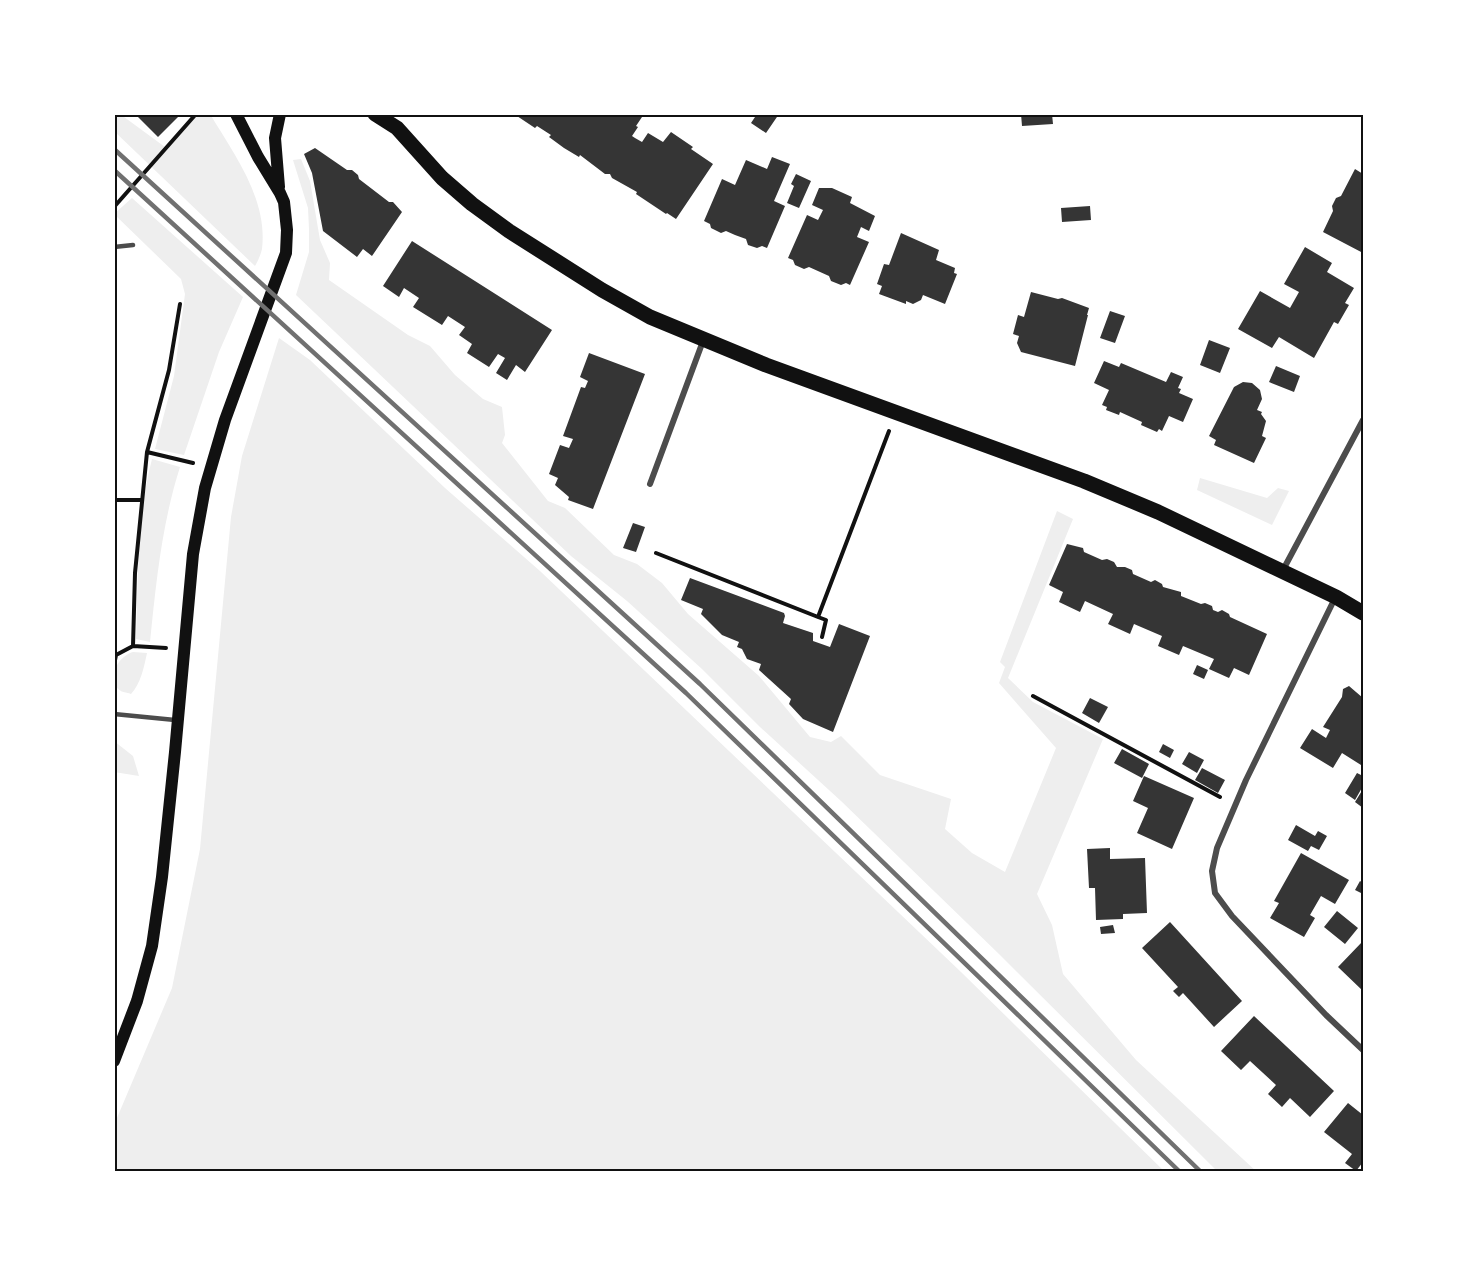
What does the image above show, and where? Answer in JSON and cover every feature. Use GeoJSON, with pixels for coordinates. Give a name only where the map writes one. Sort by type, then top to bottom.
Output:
{"type":"FeatureCollection","features":[{"type":"Feature","properties":{"kind":"main road"},"geometry":{"type":"LineString","coordinates":[[236,114],[280,193]]}},
{"type":"Feature","properties":{"kind":"main road"},"geometry":{"type":"LineString","coordinates":[[114,1061],[137,1001],[152,946],[162,877],[194,554],[211,468],[256,330],[286,253],[285,210],[280,193],[274,138],[280,114]]}},
{"type":"Feature","properties":{"kind":"main road"},"geometry":{"type":"LineString","coordinates":[[375,114],[394,121],[442,178],[508,231],[650,317],[766,365],[1084,481],[1158,512],[1336,597],[1363,613]]}},
{"type":"Feature","properties":{"kind":"street"},"geometry":{"type":"LineString","coordinates":[[650,484],[704,339]]}},
{"type":"Feature","properties":{"kind":"street"},"geometry":{"type":"LineString","coordinates":[[1282,572],[1363,420]]}},
{"type":"Feature","properties":{"kind":"street"},"geometry":{"type":"LineString","coordinates":[[1336,597],[1235,806],[1217,848],[1212,871],[1215,893],[1232,916],[1326,1015],[1363,1050]]}},
{"type":"Feature","properties":{"kind":"lane"},"geometry":{"type":"LineString","coordinates":[[114,247],[133,245]]}},
{"type":"Feature","properties":{"kind":"lane"},"geometry":{"type":"LineString","coordinates":[[114,714],[178,720]]}},
{"type":"Feature","properties":{"kind":"path"},"geometry":{"type":"LineString","coordinates":[[114,207],[195,114]]}},
{"type":"Feature","properties":{"kind":"path"},"geometry":{"type":"LineString","coordinates":[[133,646],[135,573],[147,452],[169,370],[180,304]]}},
{"type":"Feature","properties":{"kind":"path"},"geometry":{"type":"LineString","coordinates":[[818,616],[895,413]]}},
{"type":"Feature","properties":{"kind":"path"},"geometry":{"type":"LineString","coordinates":[[147,452],[211,468]]}},
{"type":"Feature","properties":{"kind":"path"},"geometry":{"type":"LineString","coordinates":[[114,500],[141,500]]}},
{"type":"Feature","properties":{"kind":"path"},"geometry":{"type":"LineString","coordinates":[[656,553],[826,620],[822,637]]}},
{"type":"Feature","properties":{"kind":"path"},"geometry":{"type":"LineString","coordinates":[[114,664],[116,655],[133,646],[183,649]]}},
{"type":"Feature","properties":{"kind":"path"},"geometry":{"type":"LineString","coordinates":[[1033,696],[1235,806]]}},
{"type":"Feature","properties":{"kind":"shaded area"},"geometry":{"type":"Polygon","coordinates":[[[114,114],[120,114],[165,147],[196,114],[210,114],[239,161],[255,195],[260,212],[262,249],[255,266],[114,131],[114,114]]]}},
{"type":"Feature","properties":{"kind":"shaded area"},"geometry":{"type":"Polygon","coordinates":[[[301,159],[310,181],[320,240],[330,263],[329,280],[408,335],[430,346],[455,375],[483,399],[502,407],[505,435],[502,443],[548,501],[565,508],[614,555],[637,564],[662,583],[688,614],[759,676],[810,737],[831,742],[841,736],[880,775],[951,799],[945,829],[972,853],[1005,872],[1056,748],[999,683],[1005,667],[1000,662],[1057,511],[1073,519],[1008,678],[1033,702],[1103,739],[1037,894],[1052,925],[1063,974],[1136,1060],[1257,1172],[1218,1172],[841,801],[760,727],[702,669],[627,601],[571,556],[296,295],[309,252],[308,208],[293,160],[301,159]]]}},
{"type":"Feature","properties":{"kind":"shaded area"},"geometry":{"type":"Polygon","coordinates":[[[132,198],[243,297],[219,352],[184,455],[155,449],[174,376],[185,294],[181,279],[114,214],[132,198]]]}},
{"type":"Feature","properties":{"kind":"shaded area"},"geometry":{"type":"Polygon","coordinates":[[[279,338],[310,360],[445,488],[540,571],[961,972],[1165,1172],[114,1172],[114,1125],[172,988],[200,849],[231,517],[242,456],[279,338]]]}},
{"type":"Feature","properties":{"kind":"shaded area"},"geometry":{"type":"Polygon","coordinates":[[[152,459],[180,467],[164,531],[150,642],[136,639],[143,503],[152,459]]]}},
{"type":"Feature","properties":{"kind":"shaded area"},"geometry":{"type":"Polygon","coordinates":[[[1200,478],[1267,498],[1278,488],[1289,491],[1272,525],[1197,490],[1200,478]]]}},
{"type":"Feature","properties":{"kind":"shaded area"},"geometry":{"type":"Polygon","coordinates":[[[133,652],[147,653],[140,680],[131,694],[116,687],[113,675],[122,658],[133,652]]]}},
{"type":"Feature","properties":{"kind":"shaded area"},"geometry":{"type":"Polygon","coordinates":[[[114,741],[133,756],[139,776],[114,772],[114,741]]]}},
{"type":"Feature","properties":{"kind":"building"},"geometry":{"type":"Polygon","coordinates":[[[135,114],[181,114],[158,137],[135,114]]]}},
{"type":"Feature","properties":{"kind":"building"},"geometry":{"type":"Polygon","coordinates":[[[514,114],[644,114],[632,136],[642,142],[648,133],[663,142],[671,132],[713,164],[676,219],[612,178],[610,174],[605,174],[580,155],[579,157],[564,148],[549,137],[551,135],[537,126],[535,128],[514,114]]]}},
{"type":"Feature","properties":{"kind":"building"},"geometry":{"type":"Polygon","coordinates":[[[757,114],[779,114],[766,133],[751,123],[757,114]]]}},
{"type":"Feature","properties":{"kind":"building"},"geometry":{"type":"Polygon","coordinates":[[[1021,114],[1052,114],[1053,124],[1022,126],[1021,114]]]}},
{"type":"Feature","properties":{"kind":"building"},"geometry":{"type":"Polygon","coordinates":[[[315,148],[347,170],[352,170],[359,179],[389,202],[393,202],[402,212],[372,256],[363,249],[357,257],[323,231],[312,173],[304,154],[315,148]]]}},
{"type":"Feature","properties":{"kind":"building"},"geometry":{"type":"Polygon","coordinates":[[[772,157],[790,164],[774,201],[785,206],[767,248],[748,245],[746,239],[711,228],[710,224],[704,221],[722,179],[735,185],[746,160],[767,169],[772,157]]]}},
{"type":"Feature","properties":{"kind":"building"},"geometry":{"type":"Polygon","coordinates":[[[1355,169],[1363,174],[1363,253],[1323,232],[1333,211],[1332,206],[1336,198],[1341,196],[1355,169]]]}},
{"type":"Feature","properties":{"kind":"building"},"geometry":{"type":"Polygon","coordinates":[[[796,174],[811,181],[799,208],[787,203],[794,186],[791,184],[796,174]]]}},
{"type":"Feature","properties":{"kind":"building"},"geometry":{"type":"Polygon","coordinates":[[[819,188],[832,188],[852,197],[850,203],[875,216],[869,231],[861,227],[857,237],[869,242],[850,285],[846,283],[841,285],[831,281],[829,276],[809,267],[804,269],[795,265],[793,260],[788,258],[807,215],[818,220],[823,210],[812,205],[819,188]]]}},
{"type":"Feature","properties":{"kind":"building"},"geometry":{"type":"Polygon","coordinates":[[[1090,206],[1091,220],[1062,222],[1061,208],[1090,206]]]}},
{"type":"Feature","properties":{"kind":"building"},"geometry":{"type":"Polygon","coordinates":[[[901,233],[939,250],[936,260],[955,268],[954,273],[957,274],[945,304],[923,295],[921,300],[913,304],[906,301],[906,304],[879,294],[882,286],[877,284],[884,264],[889,265],[901,233]]]}},
{"type":"Feature","properties":{"kind":"building"},"geometry":{"type":"Polygon","coordinates":[[[412,241],[552,330],[525,372],[516,365],[507,380],[496,373],[505,358],[498,354],[489,367],[467,353],[472,344],[459,335],[465,327],[448,316],[442,325],[413,307],[419,298],[404,288],[399,297],[383,286],[412,241]]]}},
{"type":"Feature","properties":{"kind":"building"},"geometry":{"type":"Polygon","coordinates":[[[1305,247],[1332,263],[1327,272],[1354,288],[1345,303],[1349,305],[1338,324],[1334,322],[1314,358],[1279,337],[1272,348],[1238,329],[1260,291],[1290,308],[1299,292],[1284,284],[1305,247]]]}},
{"type":"Feature","properties":{"kind":"building"},"geometry":{"type":"Polygon","coordinates":[[[1031,292],[1062,298],[1089,308],[1075,366],[1021,352],[1017,343],[1019,336],[1013,334],[1018,315],[1024,317],[1031,292]]]}},
{"type":"Feature","properties":{"kind":"building"},"geometry":{"type":"Polygon","coordinates":[[[1110,311],[1125,316],[1115,343],[1100,338],[1110,311]]]}},
{"type":"Feature","properties":{"kind":"building"},"geometry":{"type":"Polygon","coordinates":[[[1209,340],[1230,348],[1220,373],[1200,365],[1209,340]]]}},
{"type":"Feature","properties":{"kind":"building"},"geometry":{"type":"Polygon","coordinates":[[[589,353],[645,374],[593,509],[568,500],[569,497],[555,485],[558,478],[549,474],[560,445],[569,448],[573,439],[563,436],[581,387],[585,388],[588,381],[580,377],[589,353]]]}},
{"type":"Feature","properties":{"kind":"building"},"geometry":{"type":"Polygon","coordinates":[[[1104,361],[1119,367],[1121,363],[1166,382],[1171,372],[1183,377],[1178,388],[1181,389],[1179,393],[1193,399],[1183,422],[1169,416],[1162,431],[1159,429],[1157,432],[1120,412],[1119,415],[1106,410],[1107,407],[1102,405],[1109,390],[1094,383],[1104,361]]]}},
{"type":"Feature","properties":{"kind":"building"},"geometry":{"type":"Polygon","coordinates":[[[1276,366],[1300,376],[1294,392],[1269,382],[1276,366]]]}},
{"type":"Feature","properties":{"kind":"building"},"geometry":{"type":"Polygon","coordinates":[[[1243,382],[1252,383],[1260,390],[1262,399],[1257,410],[1262,412],[1266,421],[1262,436],[1266,438],[1254,463],[1214,445],[1216,440],[1209,436],[1234,387],[1243,382]]]}},
{"type":"Feature","properties":{"kind":"building"},"geometry":{"type":"Polygon","coordinates":[[[633,523],[645,527],[636,552],[623,548],[633,523]]]}},
{"type":"Feature","properties":{"kind":"building"},"geometry":{"type":"Polygon","coordinates":[[[1067,544],[1083,548],[1084,552],[1102,560],[1107,559],[1114,562],[1117,567],[1132,570],[1133,574],[1151,582],[1155,580],[1163,587],[1181,592],[1181,596],[1212,606],[1213,610],[1218,612],[1222,610],[1230,617],[1267,634],[1249,675],[1234,668],[1229,678],[1209,669],[1214,659],[1183,646],[1179,655],[1158,646],[1162,636],[1134,624],[1130,634],[1108,624],[1113,614],[1085,601],[1080,612],[1059,602],[1063,592],[1049,585],[1067,544]]]}},
{"type":"Feature","properties":{"kind":"building"},"geometry":{"type":"Polygon","coordinates":[[[690,578],[784,613],[783,623],[813,633],[813,641],[830,647],[839,624],[870,636],[833,732],[803,719],[789,704],[791,699],[759,670],[761,664],[747,659],[742,649],[737,647],[739,642],[722,635],[701,614],[703,609],[681,600],[690,578]]]}},
{"type":"Feature","properties":{"kind":"building"},"geometry":{"type":"Polygon","coordinates":[[[1197,665],[1208,670],[1204,679],[1193,674],[1197,665]]]}},
{"type":"Feature","properties":{"kind":"building"},"geometry":{"type":"Polygon","coordinates":[[[1349,686],[1363,698],[1363,763],[1361,765],[1342,753],[1333,768],[1300,748],[1312,729],[1326,738],[1330,730],[1323,727],[1342,697],[1343,689],[1349,686]]]}},
{"type":"Feature","properties":{"kind":"building"},"geometry":{"type":"Polygon","coordinates":[[[1090,698],[1108,707],[1099,723],[1082,713],[1090,698]]]}},
{"type":"Feature","properties":{"kind":"building"},"geometry":{"type":"Polygon","coordinates":[[[1163,744],[1174,750],[1170,758],[1159,752],[1163,744]]]}},
{"type":"Feature","properties":{"kind":"building"},"geometry":{"type":"Polygon","coordinates":[[[1122,749],[1149,764],[1142,778],[1114,763],[1122,749]]]}},
{"type":"Feature","properties":{"kind":"building"},"geometry":{"type":"Polygon","coordinates":[[[1189,752],[1204,760],[1197,773],[1182,764],[1189,752]]]}},
{"type":"Feature","properties":{"kind":"building"},"geometry":{"type":"Polygon","coordinates":[[[1202,768],[1225,780],[1218,793],[1195,780],[1202,768]]]}},
{"type":"Feature","properties":{"kind":"building"},"geometry":{"type":"Polygon","coordinates":[[[1357,773],[1363,776],[1363,786],[1355,800],[1345,793],[1357,773]]]}},
{"type":"Feature","properties":{"kind":"building"},"geometry":{"type":"Polygon","coordinates":[[[1144,776],[1194,798],[1172,849],[1137,833],[1148,808],[1133,801],[1144,776]]]}},
{"type":"Feature","properties":{"kind":"building"},"geometry":{"type":"Polygon","coordinates":[[[1363,789],[1363,808],[1355,802],[1363,789]]]}},
{"type":"Feature","properties":{"kind":"building"},"geometry":{"type":"Polygon","coordinates":[[[1296,825],[1315,836],[1318,831],[1327,836],[1319,850],[1311,846],[1308,851],[1288,840],[1296,825]]]}},
{"type":"Feature","properties":{"kind":"building"},"geometry":{"type":"Polygon","coordinates":[[[1110,848],[1110,859],[1145,858],[1147,913],[1123,914],[1123,919],[1096,920],[1095,888],[1089,888],[1087,849],[1110,848]]]}},
{"type":"Feature","properties":{"kind":"building"},"geometry":{"type":"Polygon","coordinates":[[[1301,853],[1349,880],[1335,904],[1321,896],[1310,915],[1315,918],[1304,937],[1270,918],[1279,903],[1274,901],[1301,853]]]}},
{"type":"Feature","properties":{"kind":"building"},"geometry":{"type":"Polygon","coordinates":[[[1360,881],[1363,883],[1363,894],[1355,890],[1360,881]]]}},
{"type":"Feature","properties":{"kind":"building"},"geometry":{"type":"Polygon","coordinates":[[[1337,911],[1358,928],[1345,944],[1324,927],[1337,911]]]}},
{"type":"Feature","properties":{"kind":"building"},"geometry":{"type":"Polygon","coordinates":[[[1170,922],[1242,1001],[1214,1027],[1183,993],[1179,997],[1173,991],[1178,987],[1142,948],[1170,922]]]}},
{"type":"Feature","properties":{"kind":"building"},"geometry":{"type":"Polygon","coordinates":[[[1113,925],[1115,933],[1101,934],[1100,927],[1113,925]]]}},
{"type":"Feature","properties":{"kind":"building"},"geometry":{"type":"Polygon","coordinates":[[[1363,943],[1363,991],[1338,967],[1363,943]]]}},
{"type":"Feature","properties":{"kind":"building"},"geometry":{"type":"Polygon","coordinates":[[[1254,1016],[1334,1091],[1310,1117],[1290,1098],[1282,1107],[1268,1094],[1276,1085],[1250,1061],[1241,1070],[1221,1051],[1254,1016]]]}},
{"type":"Feature","properties":{"kind":"building"},"geometry":{"type":"Polygon","coordinates":[[[1348,1103],[1363,1115],[1363,1162],[1356,1171],[1345,1163],[1352,1154],[1324,1132],[1348,1103]]]}},
{"type":"Feature","properties":{"kind":"railway"},"geometry":{"type":"LineString","coordinates":[[114,149],[700,684],[1201,1172]]}},
{"type":"Feature","properties":{"kind":"railway"},"geometry":{"type":"LineString","coordinates":[[114,170],[686,693],[1180,1172]]}}]}
